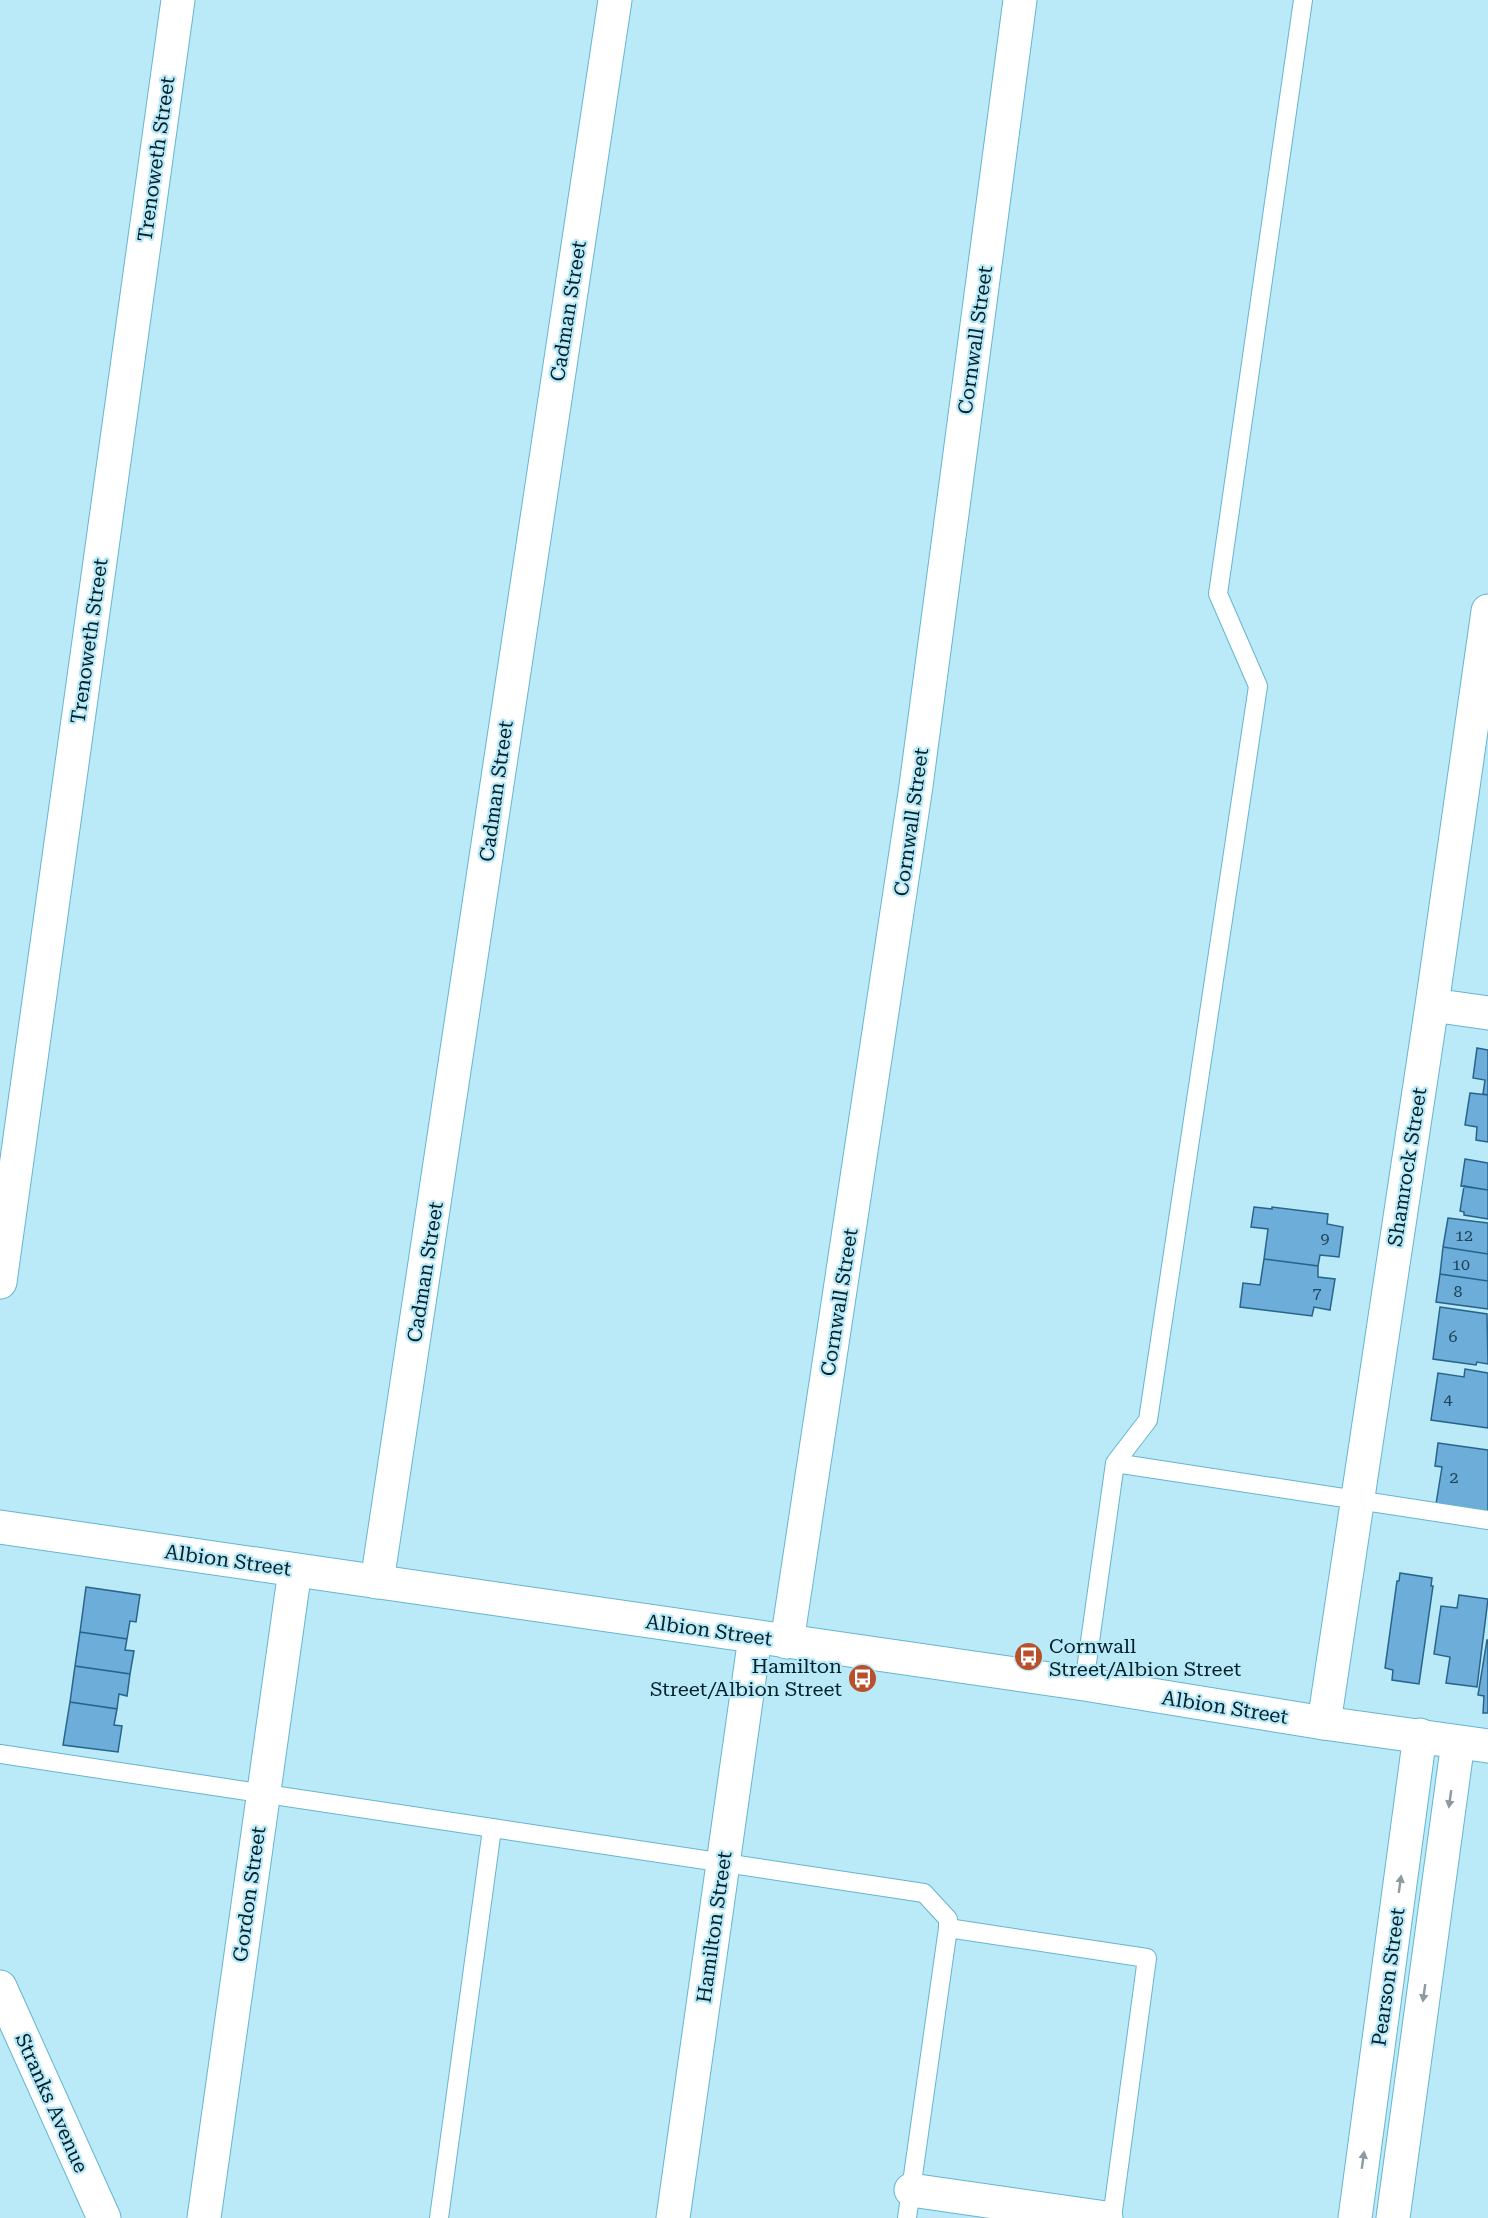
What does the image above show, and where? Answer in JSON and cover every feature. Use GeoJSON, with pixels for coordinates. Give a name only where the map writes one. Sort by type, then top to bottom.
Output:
{"type":"FeatureCollection","features":[{"type":"Feature","properties":{"kind":"street","name":"Trenoweth Street"},"geometry":{"type":"LineString","coordinates":[[1,1265],[178,0]]}},
{"type":"Feature","properties":{"kind":"street","name":"Cadman Street"},"geometry":{"type":"LineString","coordinates":[[377,1582],[615,0]]}},
{"type":"Feature","properties":{"kind":"street","name":"Cornwall Street"},"geometry":{"type":"LineString","coordinates":[[787,1642],[916,786],[1020,0]]}},
{"type":"Feature","properties":{"kind":"street","name":"Shamrock Street"},"geometry":{"type":"LineString","coordinates":[[1324,1723],[1432,1005],[1488,611]]}},
{"type":"Feature","properties":{"kind":"street"},"geometry":{"type":"LineString","coordinates":[[1432,1005],[1488,1013]]}},
{"type":"Feature","properties":{"kind":"street","name":"Albion Street"},"geometry":{"type":"LineString","coordinates":[[0,1527],[1084,1684],[1324,1723],[1473,1744]]}},
{"type":"Feature","properties":{"kind":"street","name":"Gordon Street"},"geometry":{"type":"LineString","coordinates":[[204,2218],[295,1570]]}},
{"type":"Feature","properties":{"kind":"street","name":"Hamilton Street"},"geometry":{"type":"LineString","coordinates":[[672,2218],[755,1637]]}},
{"type":"Feature","properties":{"kind":"street","name":"Pearson Street"},"geometry":{"type":"LineString","coordinates":[[1355,2218],[1420,1736]]}},
{"type":"Feature","properties":{"kind":"street","name":"Pearson Street"},"geometry":{"type":"LineString","coordinates":[[1393,2218],[1473,1744]]}},
{"type":"Feature","properties":{"kind":"street","name":"Stranks Avenue"},"geometry":{"type":"LineString","coordinates":[[0,1987],[104,2218]]}},
{"type":"Feature","properties":{"kind":"street"},"geometry":{"type":"LineString","coordinates":[[909,2204],[1106,2218]]}},
{"type":"Feature","properties":{"kind":"lane"},"geometry":{"type":"LineString","coordinates":[[1084,1684],[1115,1463],[1148,1420],[1258,686],[1218,594],[1303,0]]}},
{"type":"Feature","properties":{"kind":"lane"},"geometry":{"type":"LineString","coordinates":[[1115,1463],[1357,1498],[1488,1520]]}},
{"type":"Feature","properties":{"kind":"lane"},"geometry":{"type":"LineString","coordinates":[[0,1754],[924,1893],[948,1919],[948,1929],[909,2204]]}},
{"type":"Feature","properties":{"kind":"lane"},"geometry":{"type":"LineString","coordinates":[[439,2218],[492,1829]]}},
{"type":"Feature","properties":{"kind":"lane"},"geometry":{"type":"LineString","coordinates":[[948,1929],[1146,1958],[1112,2218]]}},
{"type":"Feature","properties":{"kind":"building"},"geometry":{"type":"Polygon","coordinates":[[[1477,1048],[1488,1050],[1488,1095],[1483,1094],[1485,1080],[1473,1078],[1477,1048]]]}},
{"type":"Feature","properties":{"kind":"building"},"geometry":{"type":"Polygon","coordinates":[[[1470,1093],[1488,1095],[1488,1142],[1476,1140],[1477,1127],[1465,1125],[1470,1093]]]}},
{"type":"Feature","properties":{"kind":"building"},"geometry":{"type":"Polygon","coordinates":[[[1465,1159],[1488,1163],[1488,1190],[1461,1186],[1465,1159]]]}},
{"type":"Feature","properties":{"kind":"building"},"geometry":{"type":"Polygon","coordinates":[[[1464,1186],[1488,1190],[1488,1219],[1464,1215],[1464,1212],[1460,1211],[1464,1186]]]}},
{"type":"Feature","properties":{"kind":"building"},"geometry":{"type":"Polygon","coordinates":[[[1254,1207],[1328,1214],[1327,1224],[1343,1227],[1339,1257],[1320,1255],[1318,1266],[1264,1259],[1268,1229],[1251,1227],[1254,1207]]]}},
{"type":"Feature","properties":{"kind":"building"},"geometry":{"type":"Polygon","coordinates":[[[1448,1218],[1488,1223],[1488,1254],[1443,1247],[1448,1218]]]}},
{"type":"Feature","properties":{"kind":"building"},"geometry":{"type":"Polygon","coordinates":[[[1443,1247],[1488,1254],[1488,1281],[1440,1274],[1443,1247]]]}},
{"type":"Feature","properties":{"kind":"building"},"geometry":{"type":"Polygon","coordinates":[[[1264,1259],[1318,1266],[1318,1277],[1335,1279],[1330,1310],[1314,1307],[1312,1316],[1240,1307],[1243,1283],[1260,1285],[1264,1259]]]}},
{"type":"Feature","properties":{"kind":"building"},"geometry":{"type":"Polygon","coordinates":[[[1440,1274],[1488,1281],[1488,1309],[1436,1302],[1440,1274]]]}},
{"type":"Feature","properties":{"kind":"building"},"geometry":{"type":"Polygon","coordinates":[[[1440,1307],[1487,1314],[1488,1364],[1477,1362],[1476,1365],[1433,1359],[1440,1307]]]}},
{"type":"Feature","properties":{"kind":"building"},"geometry":{"type":"Polygon","coordinates":[[[1465,1369],[1488,1373],[1488,1428],[1431,1420],[1438,1373],[1464,1377],[1465,1369]]]}},
{"type":"Feature","properties":{"kind":"building"},"geometry":{"type":"Polygon","coordinates":[[[1438,1443],[1488,1450],[1488,1512],[1436,1504],[1442,1467],[1435,1466],[1438,1443]]]}},
{"type":"Feature","properties":{"kind":"building"},"geometry":{"type":"Polygon","coordinates":[[[1400,1573],[1432,1578],[1431,1586],[1433,1586],[1419,1684],[1392,1680],[1393,1670],[1385,1668],[1400,1573]]]}},
{"type":"Feature","properties":{"kind":"building"},"geometry":{"type":"Polygon","coordinates":[[[86,1587],[140,1595],[136,1622],[130,1621],[127,1639],[80,1632],[86,1587]]]}},
{"type":"Feature","properties":{"kind":"building"},"geometry":{"type":"Polygon","coordinates":[[[1459,1595],[1488,1599],[1477,1687],[1446,1683],[1450,1657],[1434,1654],[1441,1606],[1457,1608],[1459,1595]]]}},
{"type":"Feature","properties":{"kind":"building"},"geometry":{"type":"Polygon","coordinates":[[[80,1632],[127,1639],[125,1650],[134,1651],[130,1674],[75,1666],[80,1632]]]}},
{"type":"Feature","properties":{"kind":"building"},"geometry":{"type":"Polygon","coordinates":[[[1487,1640],[1488,1713],[1483,1713],[1484,1696],[1478,1695],[1487,1640]]]}},
{"type":"Feature","properties":{"kind":"building"},"geometry":{"type":"Polygon","coordinates":[[[75,1666],[130,1674],[127,1696],[119,1694],[117,1709],[70,1702],[75,1666]]]}},
{"type":"Feature","properties":{"kind":"building"},"geometry":{"type":"Polygon","coordinates":[[[70,1702],[117,1709],[114,1725],[122,1726],[118,1752],[63,1745],[70,1702]]]}},
{"type":"Feature","properties":{"kind":"place","name":"Cornwall Street/Albion Street"},"geometry":{"type":"Point","coordinates":[1028,1657]}},
{"type":"Feature","properties":{"kind":"place","name":"Hamilton Street/Albion Street"},"geometry":{"type":"Point","coordinates":[863,1678]}}]}
